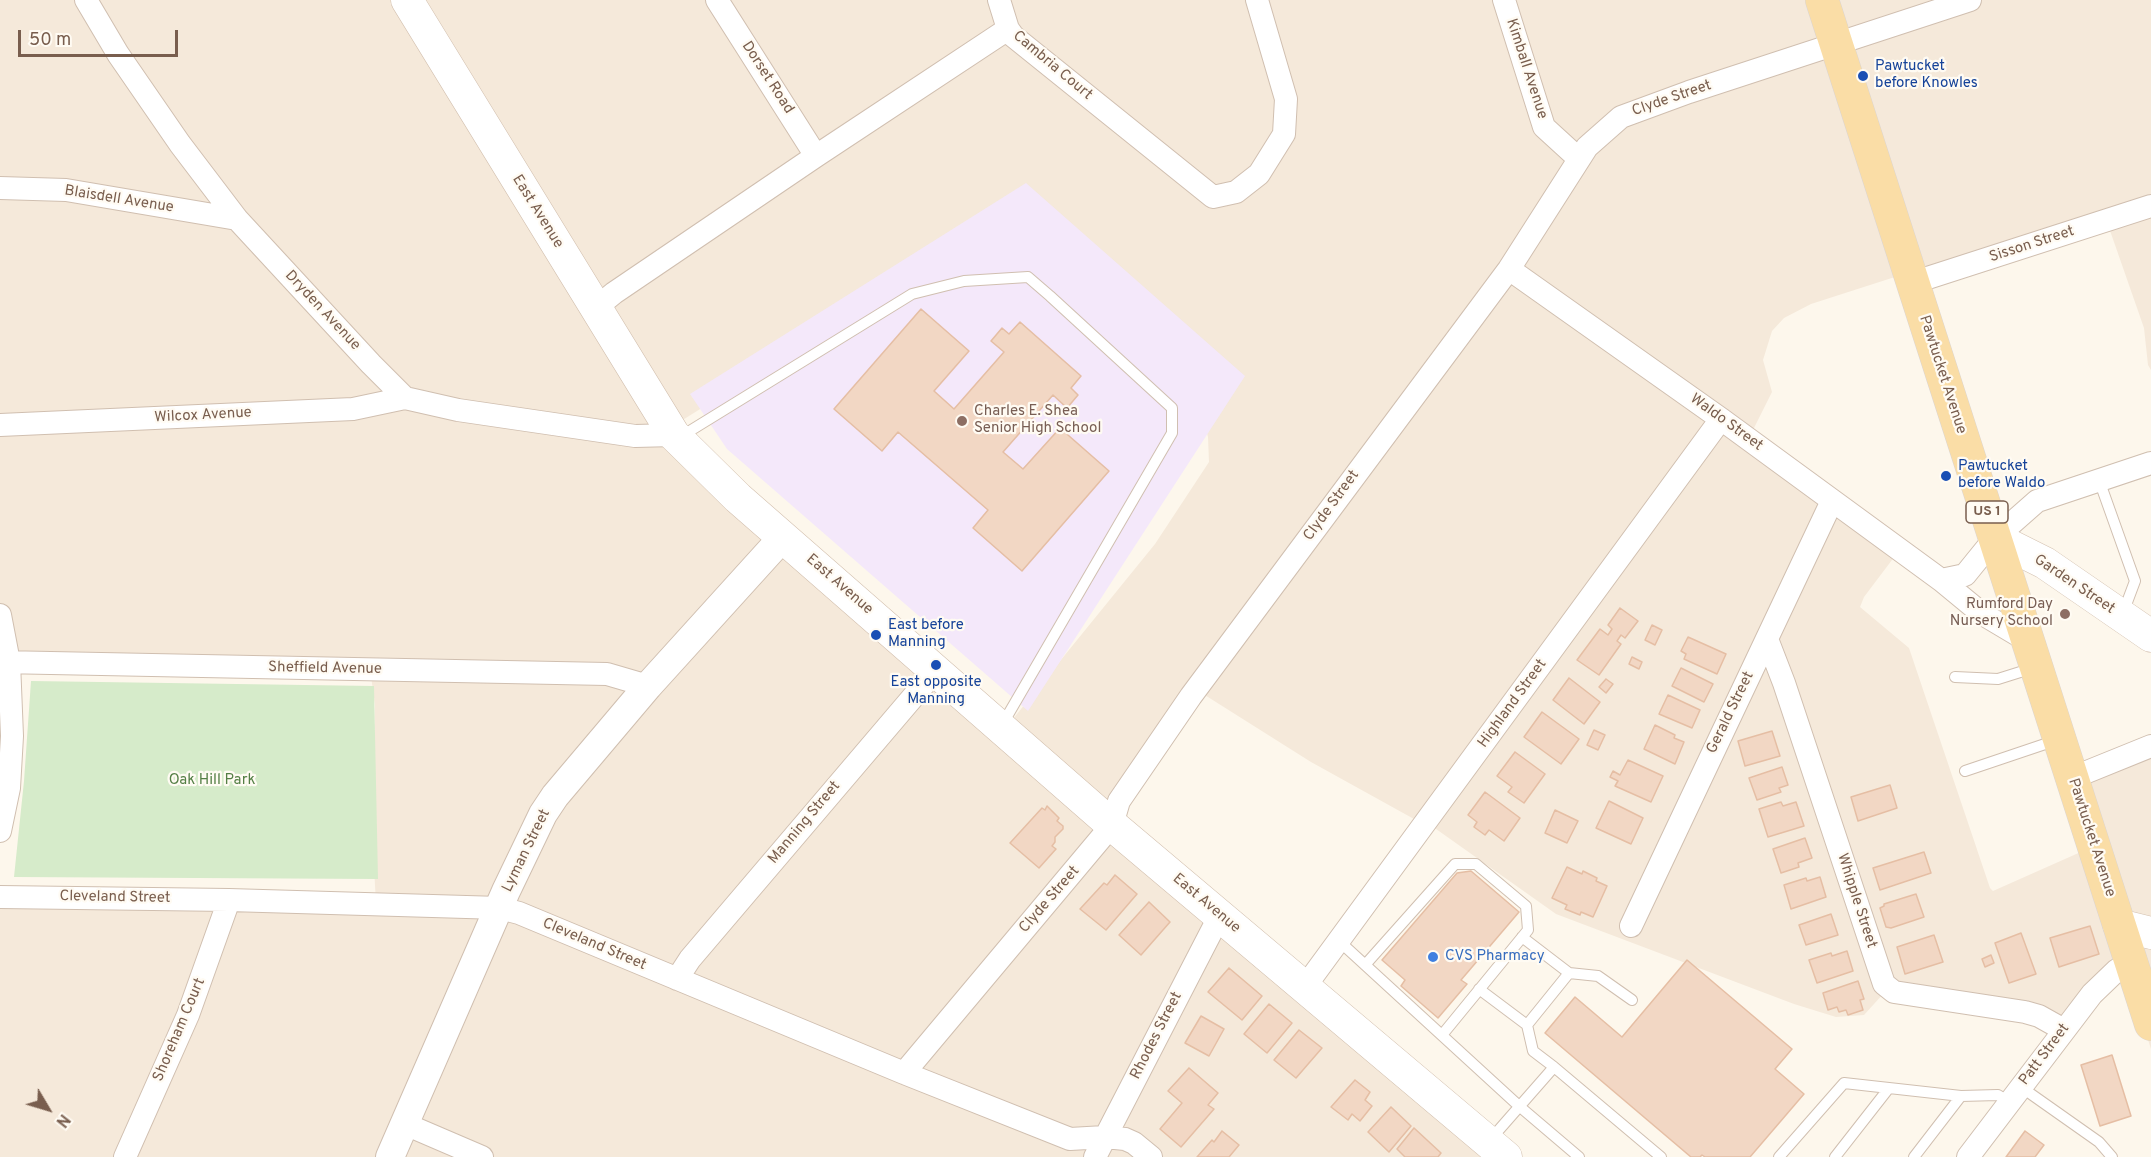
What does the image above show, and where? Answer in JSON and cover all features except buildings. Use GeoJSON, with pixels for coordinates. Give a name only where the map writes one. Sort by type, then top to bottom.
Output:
{"type":"FeatureCollection","features":[{"type":"Feature","properties":{"kind":"main road","name":"East Avenue"},"geometry":{"type":"LineString","coordinates":[[407,0],[676,437],[738,498],[1112,825],[1497,1149]]}},
{"type":"Feature","properties":{"kind":"main road","name":"Pawtucket Avenue"},"geometry":{"type":"LineString","coordinates":[[1822,0],[2151,1024]]}},
{"type":"Feature","properties":{"kind":"main road","name":"Garden Street"},"geometry":{"type":"LineString","coordinates":[[1995,537],[2045,562],[2151,636]]}},
{"type":"Feature","properties":{"kind":"main road"},"geometry":{"type":"LineString","coordinates":[[2119,925],[2151,933]]}},
{"type":"Feature","properties":{"kind":"street","name":"Dryden Avenue"},"geometry":{"type":"LineString","coordinates":[[86,0],[118,54],[180,144],[237,219],[405,398]]}},
{"type":"Feature","properties":{"kind":"street","name":"Dorset Road"},"geometry":{"type":"LineString","coordinates":[[717,0],[816,156]]}},
{"type":"Feature","properties":{"kind":"street"},"geometry":{"type":"LineString","coordinates":[[999,0],[1008,30]]}},
{"type":"Feature","properties":{"kind":"street","name":"Cambria Court"},"geometry":{"type":"LineString","coordinates":[[597,307],[614,293],[816,156],[1008,30],[1213,197],[1236,192],[1259,174],[1284,134],[1286,99],[1257,0]]}},
{"type":"Feature","properties":{"kind":"street","name":"Kimball Avenue"},"geometry":{"type":"LineString","coordinates":[[1504,0],[1544,127],[1579,159]]}},
{"type":"Feature","properties":{"kind":"street","name":"Clyde Street"},"geometry":{"type":"LineString","coordinates":[[904,1073],[1112,825],[1119,801],[1191,696],[1509,269],[1587,147],[1621,117],[1970,0]]}},
{"type":"Feature","properties":{"kind":"street","name":"Blaisdell Avenue"},"geometry":{"type":"LineString","coordinates":[[0,188],[66,190],[237,219]]}},
{"type":"Feature","properties":{"kind":"street","name":"Sisson Street"},"geometry":{"type":"LineString","coordinates":[[1912,284],[2151,207]]}},
{"type":"Feature","properties":{"kind":"street","name":"Waldo Street"},"geometry":{"type":"LineString","coordinates":[[1509,269],[1721,419],[1941,580],[2032,654]]}},
{"type":"Feature","properties":{"kind":"street"},"geometry":{"type":"LineString","coordinates":[[405,398],[458,410],[634,436],[676,437]]}},
{"type":"Feature","properties":{"kind":"street","name":"Wilcox Avenue"},"geometry":{"type":"LineString","coordinates":[[0,425],[353,409],[405,398]]}},
{"type":"Feature","properties":{"kind":"street","name":"Highland Street"},"geometry":{"type":"LineString","coordinates":[[1304,988],[1721,419]]}},
{"type":"Feature","properties":{"kind":"street"},"geometry":{"type":"LineString","coordinates":[[1941,580],[1965,575],[1995,537],[2037,501],[2151,463]]}},
{"type":"Feature","properties":{"kind":"street","name":"Gerald Street"},"geometry":{"type":"LineString","coordinates":[[1631,926],[1832,501]]}},
{"type":"Feature","properties":{"kind":"street","name":"Lyman Street"},"geometry":{"type":"LineString","coordinates":[[390,1157],[506,891],[543,814],[555,796],[648,686],[783,537]]}},
{"type":"Feature","properties":{"kind":"street"},"geometry":{"type":"LineString","coordinates":[[0,615],[12,736],[9,788],[0,831]]}},
{"type":"Feature","properties":{"kind":"street","name":"Whipple Street"},"geometry":{"type":"LineString","coordinates":[[1767,639],[1784,683],[1884,984],[1894,992],[2025,1012],[2039,1016],[2064,1030]]}},
{"type":"Feature","properties":{"kind":"street","name":"Sheffield Avenue"},"geometry":{"type":"LineString","coordinates":[[5,662],[39,665],[608,674],[648,686]]}},
{"type":"Feature","properties":{"kind":"street","name":"Manning Street"},"geometry":{"type":"LineString","coordinates":[[678,979],[698,950],[936,670]]}},
{"type":"Feature","properties":{"kind":"street"},"geometry":{"type":"LineString","coordinates":[[2072,778],[2151,746]]}},
{"type":"Feature","properties":{"kind":"street","name":"Cleveland Street"},"geometry":{"type":"LineString","coordinates":[[0,897],[229,900],[500,908],[1071,1139],[1105,1137],[1125,1139],[1134,1143],[1151,1157]]}},
{"type":"Feature","properties":{"kind":"street","name":"Shoreham Court"},"geometry":{"type":"LineString","coordinates":[[125,1157],[188,1015],[229,900]]}},
{"type":"Feature","properties":{"kind":"street","name":"Rhodes Street"},"geometry":{"type":"LineString","coordinates":[[1095,1157],[1220,915]]}},
{"type":"Feature","properties":{"kind":"street","name":"Patt Street"},"geometry":{"type":"LineString","coordinates":[[1968,1157],[2092,993],[2117,970],[2132,963]]}},
{"type":"Feature","properties":{"kind":"street"},"geometry":{"type":"LineString","coordinates":[[405,1125],[482,1157]]}},
{"type":"Feature","properties":{"kind":"lane"},"geometry":{"type":"LineString","coordinates":[[676,437],[912,294],[964,281],[1028,278],[1050,296],[1172,408],[1172,432],[1001,727]]}},
{"type":"Feature","properties":{"kind":"lane"},"geometry":{"type":"LineString","coordinates":[[2099,480],[2134,581],[2122,616]]}},
{"type":"Feature","properties":{"kind":"lane"},"geometry":{"type":"LineString","coordinates":[[1955,677],[1998,680],[2032,654]]}},
{"type":"Feature","properties":{"kind":"lane"},"geometry":{"type":"LineString","coordinates":[[1965,771],[2060,739]]}},
{"type":"Feature","properties":{"kind":"lane"},"geometry":{"type":"LineString","coordinates":[[1365,965],[1455,864],[1476,864],[1526,906],[1528,930],[1442,1035]]}},
{"type":"Feature","properties":{"kind":"lane"},"geometry":{"type":"LineString","coordinates":[[1522,937],[1569,973],[1598,976],[1632,1000]]}},
{"type":"Feature","properties":{"kind":"lane"},"geometry":{"type":"LineString","coordinates":[[1339,941],[1519,1106],[1579,1157]]}},
{"type":"Feature","properties":{"kind":"lane"},"geometry":{"type":"LineString","coordinates":[[1527,1025],[1569,973]]}},
{"type":"Feature","properties":{"kind":"lane"},"geometry":{"type":"LineString","coordinates":[[1479,989],[1527,1025],[1533,1051],[1661,1157]]}},
{"type":"Feature","properties":{"kind":"lane"},"geometry":{"type":"LineString","coordinates":[[1497,1149],[1519,1106],[1554,1067]]}},
{"type":"Feature","properties":{"kind":"lane"},"geometry":{"type":"LineString","coordinates":[[1779,1157],[1844,1083],[1961,1096],[2015,1095],[2099,1142],[2112,1157]]}},
{"type":"Feature","properties":{"kind":"lane"},"geometry":{"type":"LineString","coordinates":[[1835,1157],[1889,1088]]}},
{"type":"Feature","properties":{"kind":"lane"},"geometry":{"type":"LineString","coordinates":[[1914,1157],[1961,1096]]}},
{"type":"Feature","properties":{"kind":"shaded area"},"geometry":{"type":"Polygon","coordinates":[[[0,0],[2151,0],[2151,370],[2148,365],[2144,328],[2107,222],[1898,276],[1811,304],[1784,318],[1772,331],[1763,360],[1772,392],[1749,438],[1898,552],[1864,597],[1860,607],[1909,648],[1990,888],[1993,891],[2083,851],[2068,790],[2151,749],[2151,1049],[2127,976],[2060,1025],[1884,993],[1864,1015],[1836,1017],[1794,1004],[1556,914],[1429,824],[1414,819],[1311,762],[1200,692],[1110,818],[1500,1157],[0,1157],[0,897],[376,904],[373,848],[375,705],[371,676],[10,660],[0,797],[0,0]],[[948,254],[673,426],[1004,730],[1155,544],[1209,462],[1208,437],[1194,385],[948,254]]]}},
{"type":"Feature","properties":{"kind":"shaded area","name":"Charles E. Shea Senior High School"},"geometry":{"type":"Polygon","coordinates":[[[1026,183],[1245,376],[1028,711],[727,449],[690,394],[1026,183]]]}},
{"type":"Feature","properties":{"kind":"green space","name":"Oak Hill Park"},"geometry":{"type":"Polygon","coordinates":[[[31,681],[374,686],[378,879],[14,877],[31,681]]]}},
{"type":"Feature","properties":{"kind":"place","name":"Pawtucket before Knowles"},"geometry":{"type":"Point","coordinates":[1863,76]}},
{"type":"Feature","properties":{"kind":"place","name":"Charles E. Shea Senior High School"},"geometry":{"type":"Point","coordinates":[962,421]}},
{"type":"Feature","properties":{"kind":"place","name":"Pawtucket before Waldo"},"geometry":{"type":"Point","coordinates":[1946,476]}},
{"type":"Feature","properties":{"kind":"place","name":"Rumford Day Nursery School"},"geometry":{"type":"Point","coordinates":[2065,614]}},
{"type":"Feature","properties":{"kind":"place","name":"East before Manning"},"geometry":{"type":"Point","coordinates":[876,635]}},
{"type":"Feature","properties":{"kind":"place","name":"East opposite Manning"},"geometry":{"type":"Point","coordinates":[936,665]}},
{"type":"Feature","properties":{"kind":"place","name":"CVS Pharmacy"},"geometry":{"type":"Point","coordinates":[1433,957]}}]}
